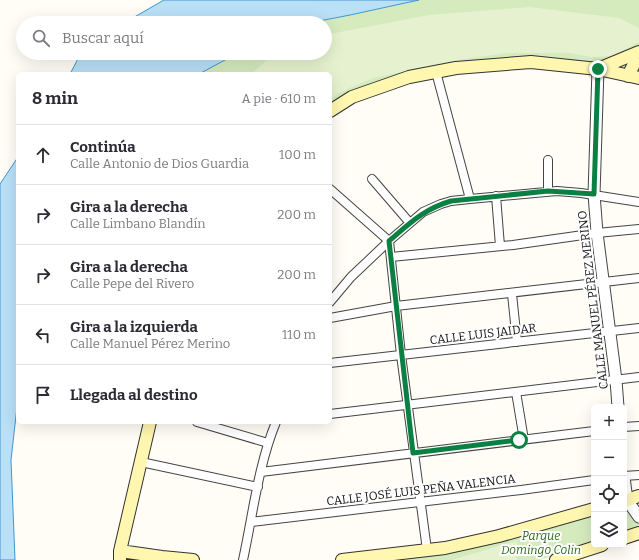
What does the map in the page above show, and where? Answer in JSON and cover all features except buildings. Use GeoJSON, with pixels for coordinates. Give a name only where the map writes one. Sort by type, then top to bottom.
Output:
{"type":"FeatureCollection","features":[{"type":"Feature","properties":{"kind":"main road"},"geometry":{"type":"LineString","coordinates":[[598,69],[639,53]]}},
{"type":"Feature","properties":{"kind":"main road"},"geometry":{"type":"LineString","coordinates":[[332,110],[352,97],[409,77],[456,68],[531,62],[598,69],[633,77],[639,53]]}},
{"type":"Feature","properties":{"kind":"main road"},"geometry":{"type":"LineString","coordinates":[[150,424],[120,555],[193,560]]}},
{"type":"Feature","properties":{"kind":"main road"},"geometry":{"type":"LineString","coordinates":[[627,500],[639,496]]}},
{"type":"Feature","properties":{"kind":"main road"},"geometry":{"type":"LineString","coordinates":[[342,560],[362,559],[450,547],[499,536],[591,510]]}},
{"type":"Feature","properties":{"kind":"main road"},"geometry":{"type":"LineString","coordinates":[[627,537],[639,533]]}},
{"type":"Feature","properties":{"kind":"main road"},"geometry":{"type":"LineString","coordinates":[[556,560],[593,548]]}},
{"type":"Feature","properties":{"kind":"street","name":"CALLE MANUEL PÉREZ MERINO"},"geometry":{"type":"LineString","coordinates":[[598,69],[594,194],[597,233],[618,404]]}},
{"type":"Feature","properties":{"kind":"street"},"geometry":{"type":"LineString","coordinates":[[436,72],[470,198]]}},
{"type":"Feature","properties":{"kind":"street"},"geometry":{"type":"LineString","coordinates":[[548,160],[548,191]]}},
{"type":"Feature","properties":{"kind":"street"},"geometry":{"type":"LineString","coordinates":[[372,179],[410,223]]}},
{"type":"Feature","properties":{"kind":"street"},"geometry":{"type":"LineString","coordinates":[[332,191],[389,241],[413,453],[427,550]]}},
{"type":"Feature","properties":{"kind":"street"},"geometry":{"type":"LineString","coordinates":[[332,300],[351,277],[389,241],[427,210],[441,204],[470,198],[548,191],[594,194],[639,202]]}},
{"type":"Feature","properties":{"kind":"street"},"geometry":{"type":"LineString","coordinates":[[496,196],[500,246]]}},
{"type":"Feature","properties":{"kind":"street"},"geometry":{"type":"LineString","coordinates":[[391,257],[500,246],[639,229]]}},
{"type":"Feature","properties":{"kind":"street"},"geometry":{"type":"LineString","coordinates":[[332,318],[396,306],[512,294],[639,278]]}},
{"type":"Feature","properties":{"kind":"street"},"geometry":{"type":"LineString","coordinates":[[512,294],[517,342]]}},
{"type":"Feature","properties":{"kind":"street","name":"CALLE LUIS JAIDAR"},"geometry":{"type":"LineString","coordinates":[[332,363],[639,328]]}},
{"type":"Feature","properties":{"kind":"street"},"geometry":{"type":"LineString","coordinates":[[332,414],[639,377]]}},
{"type":"Feature","properties":{"kind":"street"},"geometry":{"type":"LineString","coordinates":[[516,392],[524,440]]}},
{"type":"Feature","properties":{"kind":"street"},"geometry":{"type":"LineString","coordinates":[[204,424],[268,443]]}},
{"type":"Feature","properties":{"kind":"street"},"geometry":{"type":"LineString","coordinates":[[243,560],[261,472],[268,443],[275,424]]}},
{"type":"Feature","properties":{"kind":"street"},"geometry":{"type":"LineString","coordinates":[[627,428],[639,426]]}},
{"type":"Feature","properties":{"kind":"street"},"geometry":{"type":"LineString","coordinates":[[261,472],[591,431]]}},
{"type":"Feature","properties":{"kind":"street"},"geometry":{"type":"LineString","coordinates":[[141,462],[258,487]]}},
{"type":"Feature","properties":{"kind":"street"},"geometry":{"type":"LineString","coordinates":[[627,476],[639,474]]}},
{"type":"Feature","properties":{"kind":"street","name":"CALLE JOSÉ LUIS PEÑA VALENCIA"},"geometry":{"type":"LineString","coordinates":[[251,522],[591,480]]}},
{"type":"Feature","properties":{"kind":"street"},"geometry":{"type":"LineString","coordinates":[[627,501],[639,517]]}},
{"type":"Feature","properties":{"kind":"green space"},"geometry":{"type":"Polygon","coordinates":[[[419,0],[639,0],[639,78],[531,62],[436,72],[332,110],[332,72],[203,72],[225,60],[332,60],[332,19],[419,0]]]}},
{"type":"Feature","properties":{"kind":"green space"},"geometry":{"type":"Polygon","coordinates":[[[529,7],[619,18],[639,28],[639,42],[612,56],[591,57],[570,53],[507,53],[457,60],[373,78],[338,93],[332,98],[332,72],[253,72],[267,60],[332,60],[332,34],[429,15],[529,7]]]}},
{"type":"Feature","properties":{"kind":"green space"},"geometry":{"type":"Polygon","coordinates":[[[627,509],[639,523],[639,527],[627,531],[627,509]]]}},
{"type":"Feature","properties":{"kind":"green space","name":"Parque Domingo Colin"},"geometry":{"type":"Polygon","coordinates":[[[591,513],[591,543],[540,560],[366,560],[591,513]]]}},
{"type":"Feature","properties":{"kind":"green space"},"geometry":{"type":"Polygon","coordinates":[[[516,541],[519,549],[514,551],[517,560],[452,560],[516,541]]]}},
{"type":"Feature","properties":{"kind":"water"},"geometry":{"type":"Polygon","coordinates":[[[164,0],[419,0],[332,19],[332,16],[136,16],[164,0]]]}},
{"type":"Feature","properties":{"kind":"water"},"geometry":{"type":"Polygon","coordinates":[[[77,60],[225,60],[203,72],[71,72],[77,60]]]}},
{"type":"Feature","properties":{"kind":"water"},"geometry":{"type":"Polygon","coordinates":[[[16,160],[16,416],[11,460],[15,560],[0,560],[0,184],[16,160]]]}},
{"type":"Feature","properties":{"kind":"route"},"geometry":{"type":"LineString","coordinates":[[519,440],[413,453],[389,241],[423,212],[451,201],[548,191],[594,194],[598,69]]}}]}
